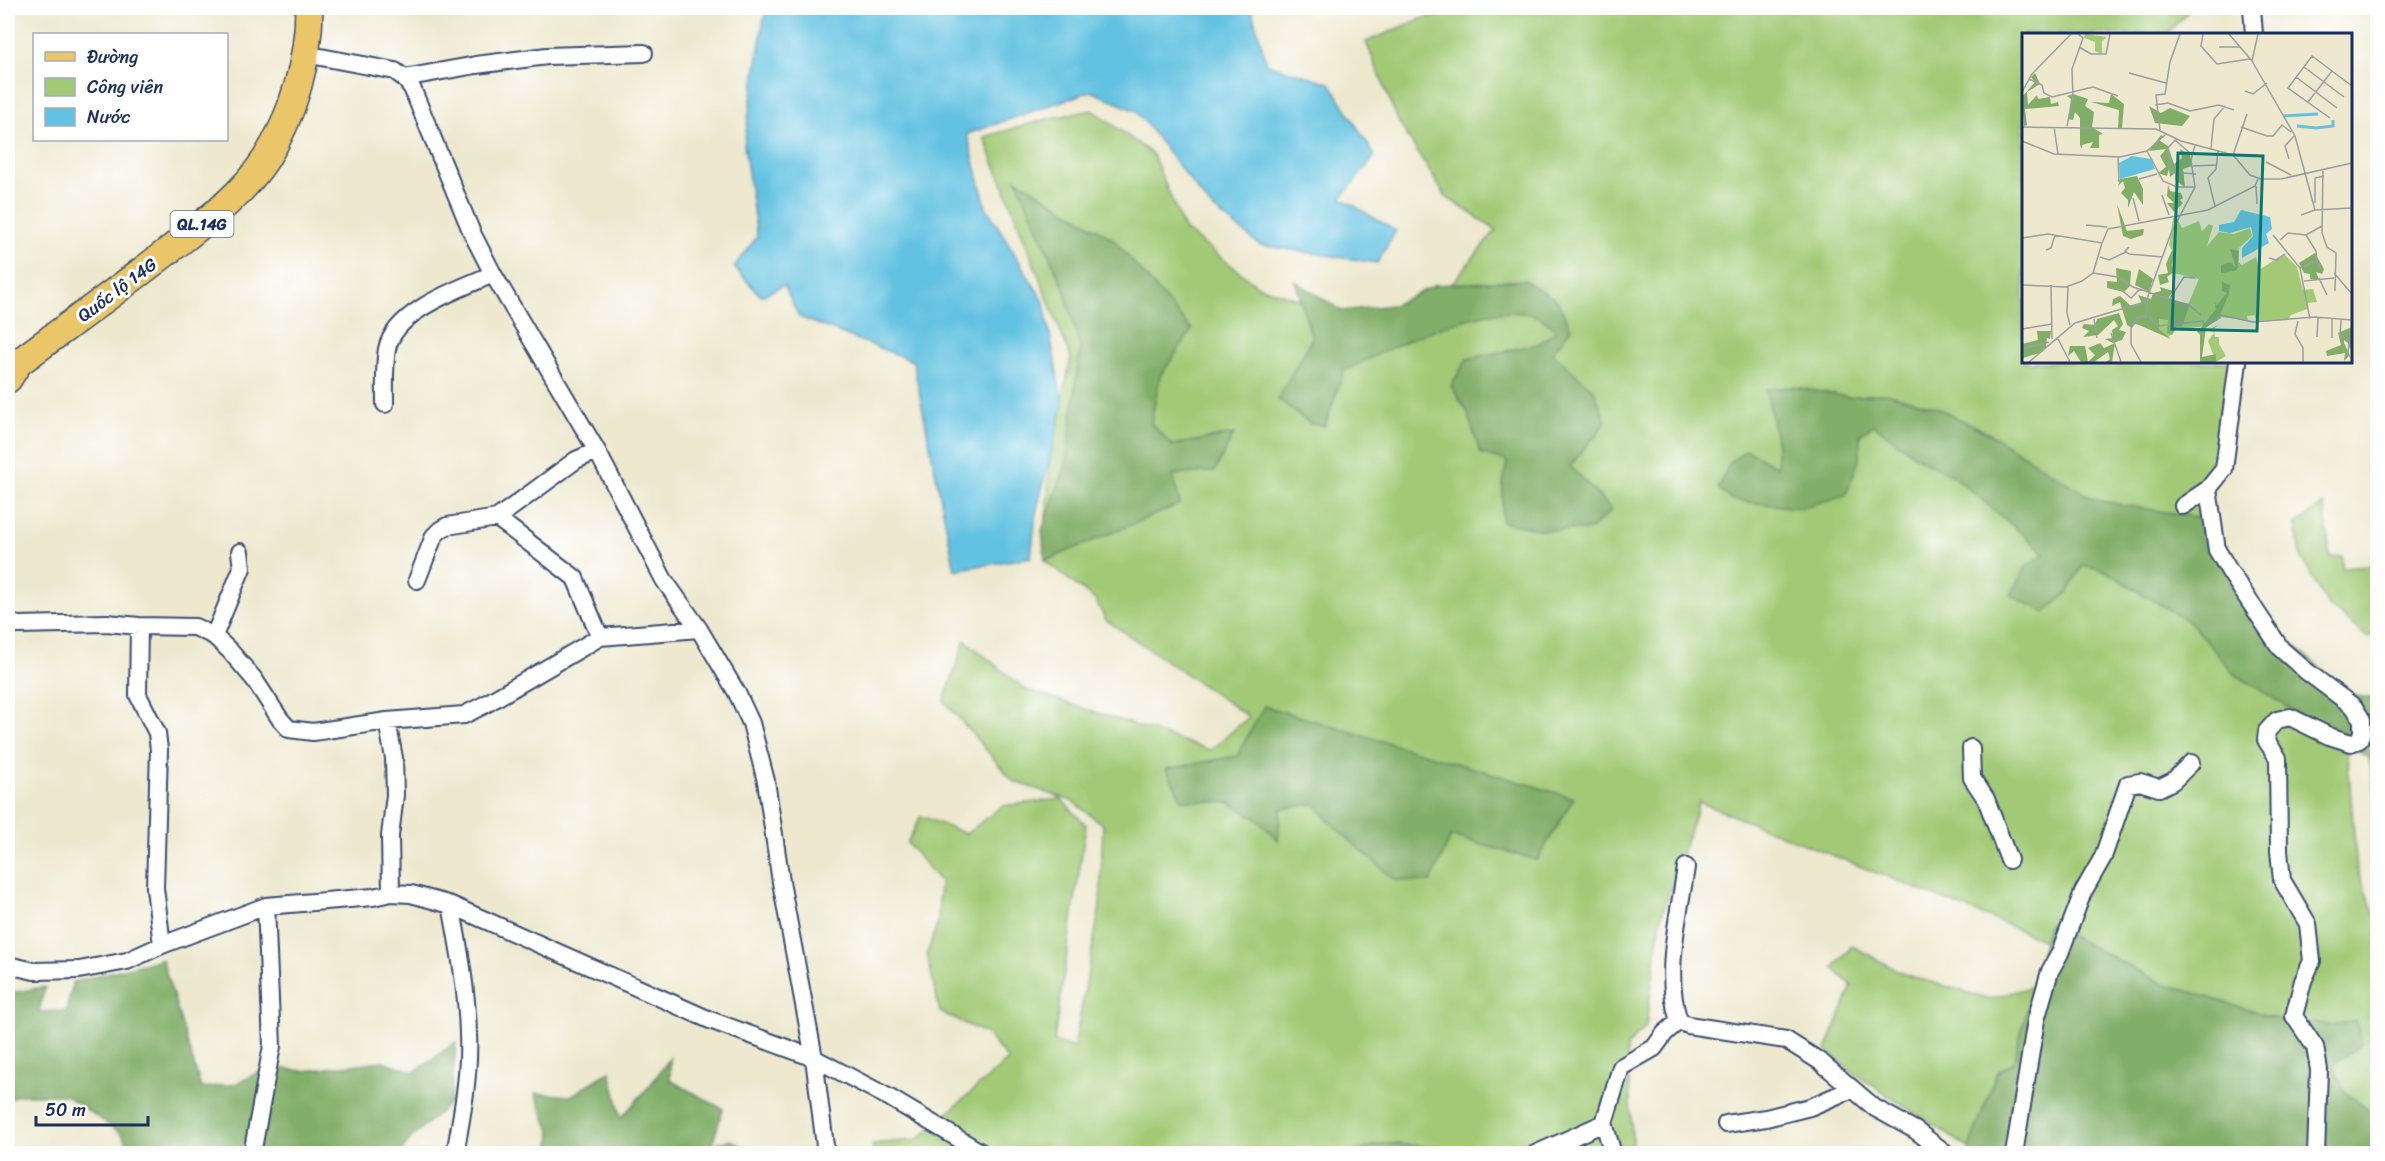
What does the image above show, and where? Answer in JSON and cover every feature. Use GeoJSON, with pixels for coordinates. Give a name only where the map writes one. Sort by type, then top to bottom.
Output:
{"type":"FeatureCollection","features":[{"type":"Feature","properties":{"kind":"main road","name":"Quốc lộ 14G"},"geometry":{"type":"LineString","coordinates":[[8,379],[18,363],[130,281],[228,204],[265,160],[292,101],[305,54],[309,8]]}},
{"type":"Feature","properties":{"kind":"street"},"geometry":{"type":"LineString","coordinates":[[2252,8],[2254,33]]}},
{"type":"Feature","properties":{"kind":"street"},"geometry":{"type":"LineString","coordinates":[[404,78],[476,65],[547,56],[644,53]]}},
{"type":"Feature","properties":{"kind":"street"},"geometry":{"type":"LineString","coordinates":[[305,54],[395,71],[412,88],[472,232],[493,274],[597,451],[663,580],[699,629],[737,693],[751,723],[766,781],[781,882],[814,1058],[826,1154]]}},
{"type":"Feature","properties":{"kind":"street"},"geometry":{"type":"LineString","coordinates":[[384,404],[387,347],[400,322],[414,312],[493,274]]}},
{"type":"Feature","properties":{"kind":"street"},"geometry":{"type":"LineString","coordinates":[[2183,506],[2208,489],[2224,469],[2238,363]]}},
{"type":"Feature","properties":{"kind":"street"},"geometry":{"type":"LineString","coordinates":[[417,580],[434,536],[440,530],[447,526],[497,518],[576,460],[597,451]]}},
{"type":"Feature","properties":{"kind":"street"},"geometry":{"type":"LineString","coordinates":[[2208,489],[2217,550],[2269,634],[2281,650],[2354,707],[2362,720],[2359,740],[2351,743],[2329,736],[2290,717],[2277,720],[2267,731],[2266,740],[2278,758],[2279,851],[2282,880],[2308,924],[2312,961],[2303,981],[2294,1016],[2315,1047],[2319,1070],[2316,1154]]}},
{"type":"Feature","properties":{"kind":"street"},"geometry":{"type":"LineString","coordinates":[[497,518],[575,578],[600,637]]}},
{"type":"Feature","properties":{"kind":"street"},"geometry":{"type":"LineString","coordinates":[[214,636],[242,568],[240,552]]}},
{"type":"Feature","properties":{"kind":"street"},"geometry":{"type":"LineString","coordinates":[[8,622],[195,627],[214,636],[254,679],[289,729],[313,732],[387,721],[464,715],[600,637],[699,629]]}},
{"type":"Feature","properties":{"kind":"street"},"geometry":{"type":"LineString","coordinates":[[139,626],[138,695],[157,733],[159,750],[155,888],[162,945]]}},
{"type":"Feature","properties":{"kind":"street"},"geometry":{"type":"LineString","coordinates":[[387,721],[395,767],[395,795],[390,836],[391,893]]}},
{"type":"Feature","properties":{"kind":"street"},"geometry":{"type":"LineString","coordinates":[[1971,748],[1972,778],[1986,799],[2009,860]]}},
{"type":"Feature","properties":{"kind":"street"},"geometry":{"type":"LineString","coordinates":[[2014,1154],[2036,1020],[2050,971],[2060,953],[2083,892],[2103,857],[2128,784],[2140,782],[2159,788],[2173,782],[2191,763]]}},
{"type":"Feature","properties":{"kind":"street"},"geometry":{"type":"LineString","coordinates":[[1679,1021],[1671,975],[1686,867]]}},
{"type":"Feature","properties":{"kind":"street"},"geometry":{"type":"LineString","coordinates":[[9,970],[79,970],[127,961],[162,945],[266,906],[373,897],[391,893],[411,894],[451,905],[710,1020],[814,1058],[890,1098],[984,1154]]}},
{"type":"Feature","properties":{"kind":"street"},"geometry":{"type":"LineString","coordinates":[[451,905],[460,958],[468,1034],[462,1118],[455,1154]]}},
{"type":"Feature","properties":{"kind":"street"},"geometry":{"type":"LineString","coordinates":[[252,1154],[272,1046],[266,906]]}},
{"type":"Feature","properties":{"kind":"street"},"geometry":{"type":"LineString","coordinates":[[1679,1021],[1688,1025],[1786,1040],[1821,1062],[1875,1108],[1915,1130],[1947,1154]]}},
{"type":"Feature","properties":{"kind":"street"},"geometry":{"type":"LineString","coordinates":[[1613,1154],[1604,1123],[1621,1067],[1654,1048],[1665,1033],[1679,1021]]}},
{"type":"Feature","properties":{"kind":"street"},"geometry":{"type":"LineString","coordinates":[[1726,1124],[1766,1118],[1810,1107],[1852,1089]]}},
{"type":"Feature","properties":{"kind":"street"},"geometry":{"type":"LineString","coordinates":[[1535,1154],[1604,1123]]}},
{"type":"Feature","properties":{"kind":"green space"},"geometry":{"type":"Polygon","coordinates":[[[1490,8],[2191,8],[2168,33],[2022,33],[2022,363],[2230,363],[2216,461],[2200,506],[2202,541],[2339,708],[2348,763],[2357,870],[2377,920],[2377,1153],[2209,1015],[2015,928],[1699,802],[1661,918],[1646,1026],[1627,1047],[1633,1153],[874,1154],[873,1144],[917,1140],[1008,1060],[987,1034],[940,1012],[927,954],[938,922],[940,881],[907,843],[921,816],[966,834],[1002,806],[1061,799],[1086,825],[1054,1041],[1074,1048],[1100,907],[1103,825],[1072,801],[1013,781],[944,701],[965,640],[1025,689],[1210,750],[1249,717],[1106,620],[1095,600],[1045,561],[1066,552],[1046,518],[1050,456],[1071,358],[984,137],[1047,119],[1093,110],[1153,155],[1184,229],[1258,286],[1352,317],[1431,309],[1496,230],[1446,197],[1399,123],[1366,42],[1423,18],[1490,8]]]}},
{"type":"Feature","properties":{"kind":"green space"},"geometry":{"type":"Polygon","coordinates":[[[1016,179],[1113,239],[1192,330],[1160,376],[1151,423],[1172,445],[1234,434],[1215,471],[1173,475],[1180,504],[1045,561],[1042,530],[1066,465],[1080,348],[1065,291],[1016,179]]]}},
{"type":"Feature","properties":{"kind":"green space"},"geometry":{"type":"Polygon","coordinates":[[[1524,280],[1557,300],[1571,329],[1552,353],[1594,390],[1606,422],[1570,466],[1612,510],[1590,530],[1543,530],[1502,522],[1503,483],[1507,461],[1480,453],[1468,413],[1451,386],[1467,359],[1538,344],[1557,330],[1536,316],[1512,312],[1488,314],[1463,320],[1411,339],[1344,371],[1325,426],[1311,424],[1278,399],[1312,338],[1295,281],[1342,311],[1393,305],[1436,285],[1524,280]]]}},
{"type":"Feature","properties":{"kind":"green space"},"geometry":{"type":"Polygon","coordinates":[[[1794,387],[1849,397],[1886,393],[1936,407],[1988,433],[2095,500],[2200,518],[2276,629],[2350,695],[2377,699],[2377,804],[2369,758],[2233,673],[2191,623],[2104,570],[2083,565],[2067,593],[2045,612],[2010,595],[2026,567],[2045,553],[1956,478],[1917,457],[1874,425],[1860,435],[1859,460],[1846,495],[1800,508],[1732,500],[1718,488],[1730,462],[1747,450],[1777,467],[1777,445],[1766,389],[1794,387]]]}},
{"type":"Feature","properties":{"kind":"green space"},"geometry":{"type":"Polygon","coordinates":[[[2324,504],[2330,557],[2342,556],[2342,568],[2372,566],[2372,584],[2377,585],[2377,631],[2367,637],[2327,604],[2300,554],[2296,524],[2324,504]]]}},
{"type":"Feature","properties":{"kind":"green space"},"geometry":{"type":"Polygon","coordinates":[[[1264,706],[1574,798],[1537,860],[1451,836],[1431,882],[1395,880],[1337,829],[1314,804],[1281,809],[1278,840],[1258,820],[1230,803],[1182,800],[1166,769],[1237,756],[1264,706]]]}},
{"type":"Feature","properties":{"kind":"green space"},"geometry":{"type":"Polygon","coordinates":[[[2048,924],[2162,983],[2281,1020],[2330,1025],[2356,1021],[2362,1044],[2333,1064],[2344,1091],[2377,1117],[2377,1153],[1971,1154],[1969,1148],[1997,1072],[2014,1062],[2048,924]]]}},
{"type":"Feature","properties":{"kind":"green space"},"geometry":{"type":"Polygon","coordinates":[[[1852,946],[1906,975],[1990,999],[2033,986],[2014,1062],[1997,1072],[1969,1148],[1861,1078],[1826,1050],[1852,986],[1833,968],[1852,946]]]}},
{"type":"Feature","properties":{"kind":"green space"},"geometry":{"type":"Polygon","coordinates":[[[162,959],[201,1088],[236,1084],[269,1067],[304,1071],[383,1061],[414,1072],[456,1042],[451,1102],[413,1136],[399,1153],[131,1153],[122,1134],[65,1095],[17,1095],[8,1101],[8,1002],[11,993],[45,987],[39,1012],[66,1011],[73,982],[162,959]]]}},
{"type":"Feature","properties":{"kind":"green space"},"geometry":{"type":"Polygon","coordinates":[[[670,1058],[670,1080],[723,1109],[712,1144],[731,1140],[754,1153],[549,1153],[551,1133],[535,1093],[571,1096],[610,1071],[621,1118],[670,1058]]]}},
{"type":"Feature","properties":{"kind":"green space"},"geometry":{"type":"Polygon","coordinates":[[[1385,1143],[1443,1148],[1447,1153],[1349,1153],[1385,1143]]]}},
{"type":"Feature","properties":{"kind":"water"},"geometry":{"type":"Polygon","coordinates":[[[770,8],[1251,8],[1267,64],[1330,83],[1375,156],[1341,198],[1396,231],[1377,263],[1260,245],[1210,206],[1136,111],[1091,91],[967,134],[986,207],[1044,302],[1063,405],[1036,513],[1031,557],[955,570],[913,361],[799,317],[784,285],[761,296],[734,267],[757,237],[744,145],[764,17],[770,8]]]}}]}
